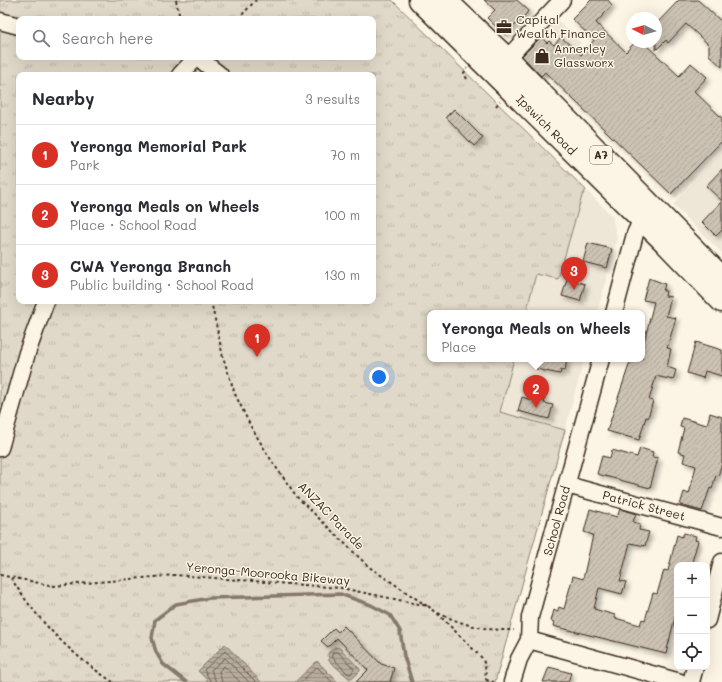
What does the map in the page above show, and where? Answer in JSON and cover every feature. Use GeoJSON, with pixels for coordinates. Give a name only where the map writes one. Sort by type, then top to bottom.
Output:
{"type":"FeatureCollection","features":[{"type":"Feature","properties":{"kind":"highway","name":"Ipswich Road"},"geometry":{"type":"LineString","coordinates":[[420,0],[500,65]]}},
{"type":"Feature","properties":{"kind":"highway","name":"Ipswich Road"},"geometry":{"type":"LineString","coordinates":[[445,0],[500,65],[645,211],[722,278]]}},
{"type":"Feature","properties":{"kind":"highway","name":"Ipswich Road"},"geometry":{"type":"LineString","coordinates":[[645,211],[722,301]]}},
{"type":"Feature","properties":{"kind":"street"},"geometry":{"type":"LineString","coordinates":[[500,65],[562,0]]}},
{"type":"Feature","properties":{"kind":"street"},"geometry":{"type":"LineString","coordinates":[[0,21],[16,25]]}},
{"type":"Feature","properties":{"kind":"street"},"geometry":{"type":"LineString","coordinates":[[183,72],[194,60]]}},
{"type":"Feature","properties":{"kind":"street"},"geometry":{"type":"LineString","coordinates":[[201,60],[216,72]]}},
{"type":"Feature","properties":{"kind":"street"},"geometry":{"type":"LineString","coordinates":[[615,310],[635,234],[645,211]]}},
{"type":"Feature","properties":{"kind":"street"},"geometry":{"type":"LineString","coordinates":[[0,448],[27,353],[45,304]]}},
{"type":"Feature","properties":{"kind":"street","name":"School Road"},"geometry":{"type":"LineString","coordinates":[[512,682],[519,659],[529,640],[530,617],[600,362]]}},
{"type":"Feature","properties":{"kind":"street","name":"Patrick Street"},"geometry":{"type":"LineString","coordinates":[[566,485],[722,527]]}},
{"type":"Feature","properties":{"kind":"street"},"geometry":{"type":"LineString","coordinates":[[710,608],[722,562]]}},
{"type":"Feature","properties":{"kind":"street"},"geometry":{"type":"LineString","coordinates":[[529,640],[680,682]]}},
{"type":"Feature","properties":{"kind":"street"},"geometry":{"type":"LineString","coordinates":[[691,682],[694,670]]}},
{"type":"Feature","properties":{"kind":"path"},"geometry":{"type":"LineString","coordinates":[[176,0],[179,16]]}},
{"type":"Feature","properties":{"kind":"path"},"geometry":{"type":"LineString","coordinates":[[241,16],[256,0]]}},
{"type":"Feature","properties":{"kind":"path"},"geometry":{"type":"LineString","coordinates":[[464,71],[467,79]]}},
{"type":"Feature","properties":{"kind":"path","name":"ANZAC Parade"},"geometry":{"type":"LineString","coordinates":[[212,304],[223,358],[235,394],[251,427],[273,463],[297,497],[369,567],[428,606]]}},
{"type":"Feature","properties":{"kind":"path","name":"Yeronga-Moorooka Bikeway"},"geometry":{"type":"LineString","coordinates":[[0,575],[54,586],[176,575],[341,588],[428,606],[436,612],[482,658],[485,665],[485,681],[494,682]]}},
{"type":"Feature","properties":{"kind":"path"},"geometry":{"type":"LineString","coordinates":[[11,578],[31,608],[56,638],[113,682]]}},
{"type":"Feature","properties":{"kind":"path"},"geometry":{"type":"LineString","coordinates":[[436,612],[468,625],[497,631],[514,630]]}},
{"type":"Feature","properties":{"kind":"shaded area"},"geometry":{"type":"Polygon","coordinates":[[[557,20],[581,43],[547,81],[522,58],[557,20]]]}},
{"type":"Feature","properties":{"kind":"shaded area"},"geometry":{"type":"Polygon","coordinates":[[[722,150],[722,253],[673,205],[722,150]]]}},
{"type":"Feature","properties":{"kind":"shaded area"},"geometry":{"type":"Polygon","coordinates":[[[586,190],[612,216],[617,238],[598,310],[527,310],[536,274],[558,279],[582,196],[586,190]]]}},
{"type":"Feature","properties":{"kind":"shaded area"},"geometry":{"type":"Polygon","coordinates":[[[513,362],[583,362],[565,430],[500,412],[513,362]]]}},
{"type":"Feature","properties":{"kind":"green space"},"geometry":{"type":"Polygon","coordinates":[[[0,0],[392,0],[586,190],[582,196],[558,279],[536,274],[527,310],[427,310],[427,362],[513,362],[500,412],[565,430],[495,682],[0,682],[0,0]]]}},
{"type":"Feature","properties":{"kind":"water"},"geometry":{"type":"Polygon","coordinates":[[[225,644],[261,682],[209,682],[198,671],[225,644]]]}},
{"type":"Feature","properties":{"kind":"water"},"geometry":{"type":"Polygon","coordinates":[[[335,647],[340,648],[360,669],[360,671],[351,680],[329,661],[328,653],[335,647]]]}},
{"type":"Feature","properties":{"kind":"water"},"geometry":{"type":"Polygon","coordinates":[[[317,661],[338,682],[295,682],[317,661]]]}},
{"type":"Feature","properties":{"kind":"building"},"geometry":{"type":"Polygon","coordinates":[[[484,0],[517,0],[528,10],[527,13],[505,35],[487,18],[495,10],[484,0]]]}},
{"type":"Feature","properties":{"kind":"building"},"geometry":{"type":"Polygon","coordinates":[[[591,0],[608,0],[612,5],[596,23],[626,52],[630,48],[649,48],[679,76],[691,63],[707,77],[694,91],[722,118],[722,141],[671,194],[545,72],[541,76],[522,56],[541,37],[547,43],[549,41],[554,45],[561,37],[581,55],[594,40],[572,19],[591,0]]]}},
{"type":"Feature","properties":{"kind":"building"},"geometry":{"type":"Polygon","coordinates":[[[679,0],[698,0],[722,22],[722,67],[709,55],[709,45],[686,24],[668,43],[666,40],[662,44],[662,18],[679,0]]]}},
{"type":"Feature","properties":{"kind":"building"},"geometry":{"type":"Polygon","coordinates":[[[454,109],[483,138],[474,146],[446,117],[454,109]]]}},
{"type":"Feature","properties":{"kind":"building"},"geometry":{"type":"Polygon","coordinates":[[[722,169],[722,201],[706,186],[722,169]]]}},
{"type":"Feature","properties":{"kind":"building"},"geometry":{"type":"Polygon","coordinates":[[[722,201],[722,230],[716,236],[702,222],[722,201]]]}},
{"type":"Feature","properties":{"kind":"building"},"geometry":{"type":"Polygon","coordinates":[[[588,243],[612,249],[607,268],[583,262],[588,243]]]}},
{"type":"Feature","properties":{"kind":"building"},"geometry":{"type":"Polygon","coordinates":[[[649,278],[665,284],[663,291],[666,291],[665,296],[671,297],[666,316],[676,318],[667,348],[671,349],[667,367],[676,370],[673,380],[656,376],[649,400],[653,401],[639,440],[607,431],[630,362],[645,362],[645,338],[654,302],[643,300],[649,278]]]}},
{"type":"Feature","properties":{"kind":"building"},"geometry":{"type":"Polygon","coordinates":[[[567,279],[585,284],[580,301],[562,296],[567,279]]]}},
{"type":"Feature","properties":{"kind":"building"},"geometry":{"type":"Polygon","coordinates":[[[696,342],[722,350],[722,376],[705,371],[703,378],[687,373],[696,342]]]}},
{"type":"Feature","properties":{"kind":"building"},"geometry":{"type":"Polygon","coordinates":[[[538,362],[566,362],[565,371],[561,370],[560,374],[536,369],[538,362]]]}},
{"type":"Feature","properties":{"kind":"building"},"geometry":{"type":"Polygon","coordinates":[[[533,394],[545,398],[544,403],[553,405],[549,419],[518,411],[522,397],[532,400],[533,394]]]}},
{"type":"Feature","properties":{"kind":"building"},"geometry":{"type":"Polygon","coordinates":[[[710,413],[722,417],[722,463],[718,476],[716,475],[712,489],[710,488],[702,511],[680,505],[684,492],[689,494],[696,466],[683,462],[685,454],[678,452],[684,428],[680,427],[682,418],[707,425],[710,413]]]}},
{"type":"Feature","properties":{"kind":"building"},"geometry":{"type":"Polygon","coordinates":[[[640,448],[653,452],[652,457],[658,458],[650,488],[597,474],[602,456],[610,458],[612,450],[637,457],[640,448]]]}},
{"type":"Feature","properties":{"kind":"building"},"geometry":{"type":"Polygon","coordinates":[[[590,509],[617,517],[620,509],[636,514],[633,522],[640,524],[639,530],[649,532],[645,546],[630,543],[620,581],[626,582],[622,594],[599,588],[594,609],[615,615],[615,618],[640,625],[642,619],[645,620],[653,593],[657,594],[664,570],[668,571],[677,535],[682,537],[684,533],[696,536],[695,540],[698,541],[692,562],[674,562],[674,621],[666,654],[553,626],[554,622],[551,621],[554,610],[557,612],[559,607],[564,609],[573,576],[583,579],[593,535],[584,532],[590,509]]]}},
{"type":"Feature","properties":{"kind":"building"},"geometry":{"type":"Polygon","coordinates":[[[344,626],[381,664],[394,668],[390,682],[356,682],[368,670],[337,638],[328,647],[321,641],[334,628],[338,632],[344,626]]]}},
{"type":"Feature","properties":{"kind":"building"},"geometry":{"type":"Polygon","coordinates":[[[549,667],[571,673],[568,682],[543,682],[549,667]]]}},
{"type":"Feature","properties":{"kind":"waterway"},"geometry":{"type":"LineString","coordinates":[[186,682],[163,664],[156,652],[152,638],[155,620],[176,604],[210,598],[340,594],[371,605],[390,615],[400,631],[404,656],[412,682]]}},
{"type":"Feature","properties":{"kind":"place","name":"Capital Wealth Finance"},"geometry":{"type":"Point","coordinates":[504,27]}},
{"type":"Feature","properties":{"kind":"place","name":"Annerley Glassworx"},"geometry":{"type":"Point","coordinates":[542,56]}},
{"type":"Feature","properties":{"kind":"place","name":"CWA Yeronga Branch"},"geometry":{"type":"Point","coordinates":[574,290]}},
{"type":"Feature","properties":{"kind":"place","name":"Yeronga Memorial Park"},"geometry":{"type":"Point","coordinates":[257,357]}},
{"type":"Feature","properties":{"kind":"place","name":"Yeronga Meals on Wheels"},"geometry":{"type":"Point","coordinates":[536,408]}}]}
